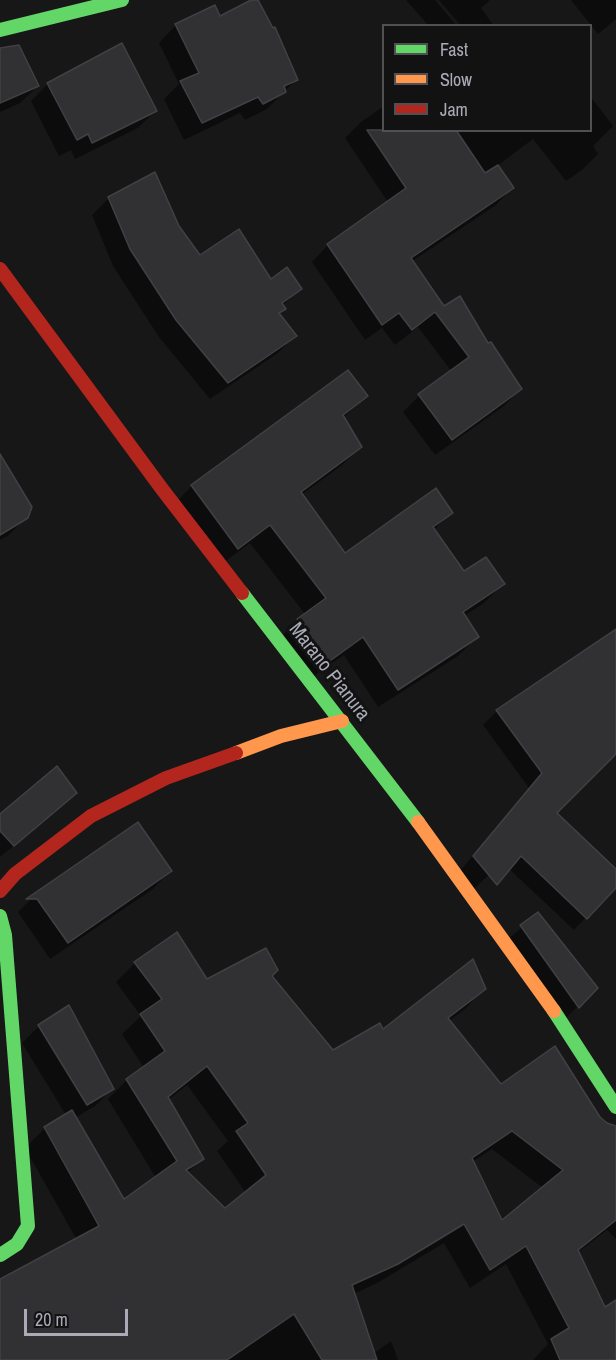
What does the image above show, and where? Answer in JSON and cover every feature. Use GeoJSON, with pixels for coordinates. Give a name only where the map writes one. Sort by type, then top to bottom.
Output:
{"type":"FeatureCollection","features":[{"type":"Feature","properties":{"kind":"street"},"geometry":{"type":"LineString","coordinates":[[0,30],[122,0]]}},
{"type":"Feature","properties":{"kind":"street","name":"Marano Pianura"},"geometry":{"type":"LineString","coordinates":[[0,269],[162,489],[342,721],[440,852],[558,1016],[616,1107]]}},
{"type":"Feature","properties":{"kind":"street"},"geometry":{"type":"LineString","coordinates":[[0,891],[15,874],[90,816],[166,778],[281,736],[342,721]]}},
{"type":"Feature","properties":{"kind":"street"},"geometry":{"type":"LineString","coordinates":[[0,916],[5,935],[28,1226],[18,1244],[0,1255]]}},
{"type":"Feature","properties":{"kind":"building"},"geometry":{"type":"Polygon","coordinates":[[[251,0],[258,0],[273,28],[275,27],[298,80],[284,86],[286,92],[263,104],[258,97],[202,123],[180,81],[199,73],[175,24],[215,5],[220,16],[251,0]]]}},
{"type":"Feature","properties":{"kind":"building"},"geometry":{"type":"Polygon","coordinates":[[[122,43],[157,111],[92,143],[88,134],[77,140],[47,83],[122,43]]]}},
{"type":"Feature","properties":{"kind":"building"},"geometry":{"type":"Polygon","coordinates":[[[19,45],[39,86],[0,103],[0,48],[19,45]]]}},
{"type":"Feature","properties":{"kind":"building"},"geometry":{"type":"Polygon","coordinates":[[[367,130],[457,132],[485,173],[498,165],[514,188],[411,258],[444,306],[460,296],[488,343],[491,342],[522,389],[452,440],[418,394],[469,357],[435,312],[412,330],[399,313],[382,325],[327,244],[406,188],[367,130]]]}},
{"type":"Feature","properties":{"kind":"building"},"geometry":{"type":"Polygon","coordinates":[[[155,172],[179,226],[200,255],[239,229],[271,279],[287,267],[302,289],[282,303],[286,309],[279,313],[297,336],[228,383],[176,320],[130,249],[108,197],[155,172]]]}},
{"type":"Feature","properties":{"kind":"building"},"geometry":{"type":"Polygon","coordinates":[[[348,370],[368,396],[343,415],[362,447],[301,492],[345,553],[436,488],[453,513],[433,527],[464,571],[486,557],[505,584],[463,612],[479,637],[398,690],[363,637],[327,663],[297,619],[326,598],[270,525],[238,549],[191,485],[348,370]]]}},
{"type":"Feature","properties":{"kind":"building"},"geometry":{"type":"Polygon","coordinates":[[[0,454],[32,507],[28,518],[0,535],[0,454]]]}},
{"type":"Feature","properties":{"kind":"building"},"geometry":{"type":"Polygon","coordinates":[[[616,629],[616,754],[557,813],[616,869],[616,888],[587,919],[521,856],[497,885],[473,856],[542,773],[496,710],[616,629]]]}},
{"type":"Feature","properties":{"kind":"building"},"geometry":{"type":"Polygon","coordinates":[[[57,766],[77,793],[14,846],[0,831],[0,814],[57,766]]]}},
{"type":"Feature","properties":{"kind":"building"},"geometry":{"type":"Polygon","coordinates":[[[138,822],[172,871],[68,943],[37,899],[26,899],[138,822]]]}},
{"type":"Feature","properties":{"kind":"building"},"geometry":{"type":"Polygon","coordinates":[[[538,912],[598,988],[579,1008],[520,925],[538,912]]]}},
{"type":"Feature","properties":{"kind":"building"},"geometry":{"type":"Polygon","coordinates":[[[177,932],[207,979],[266,948],[278,970],[272,976],[333,1050],[380,1023],[383,1029],[473,959],[486,989],[448,1018],[501,1084],[555,1046],[600,1117],[616,1126],[616,1220],[578,1250],[605,1307],[616,1300],[616,1360],[560,1360],[551,1339],[569,1328],[526,1246],[490,1270],[464,1224],[398,1264],[352,1285],[377,1360],[322,1360],[294,1314],[227,1360],[0,1360],[0,1279],[99,1226],[44,1127],[72,1110],[124,1199],[177,1161],[126,1079],[165,1051],[140,1014],[162,999],[134,962],[177,932]],[[207,1066],[168,1097],[204,1159],[186,1170],[225,1208],[266,1175],[236,1131],[248,1123],[207,1066]],[[512,1131],[472,1158],[502,1220],[563,1170],[512,1131]]]}},
{"type":"Feature","properties":{"kind":"building"},"geometry":{"type":"Polygon","coordinates":[[[69,1005],[114,1089],[87,1105],[38,1025],[69,1005]]]}},
{"type":"Feature","properties":{"kind":"traffic: fast"},"geometry":{"type":"LineString","coordinates":[[0,30],[122,0]]}},
{"type":"Feature","properties":{"kind":"traffic: fast"},"geometry":{"type":"LineString","coordinates":[[242,593],[418,822]]}},
{"type":"Feature","properties":{"kind":"traffic: fast"},"geometry":{"type":"LineString","coordinates":[[0,916],[5,935],[28,1226],[17,1244],[0,1255]]}},
{"type":"Feature","properties":{"kind":"traffic: fast"},"geometry":{"type":"LineString","coordinates":[[554,1011],[616,1107]]}},
{"type":"Feature","properties":{"kind":"traffic: slow"},"geometry":{"type":"LineString","coordinates":[[236,753],[281,736],[342,721]]}},
{"type":"Feature","properties":{"kind":"traffic: slow"},"geometry":{"type":"LineString","coordinates":[[418,822],[554,1011]]}},
{"type":"Feature","properties":{"kind":"traffic: jam"},"geometry":{"type":"LineString","coordinates":[[0,269],[162,489],[242,593]]}},
{"type":"Feature","properties":{"kind":"traffic: jam"},"geometry":{"type":"LineString","coordinates":[[0,891],[15,874],[91,816],[166,778],[236,753]]}}]}
